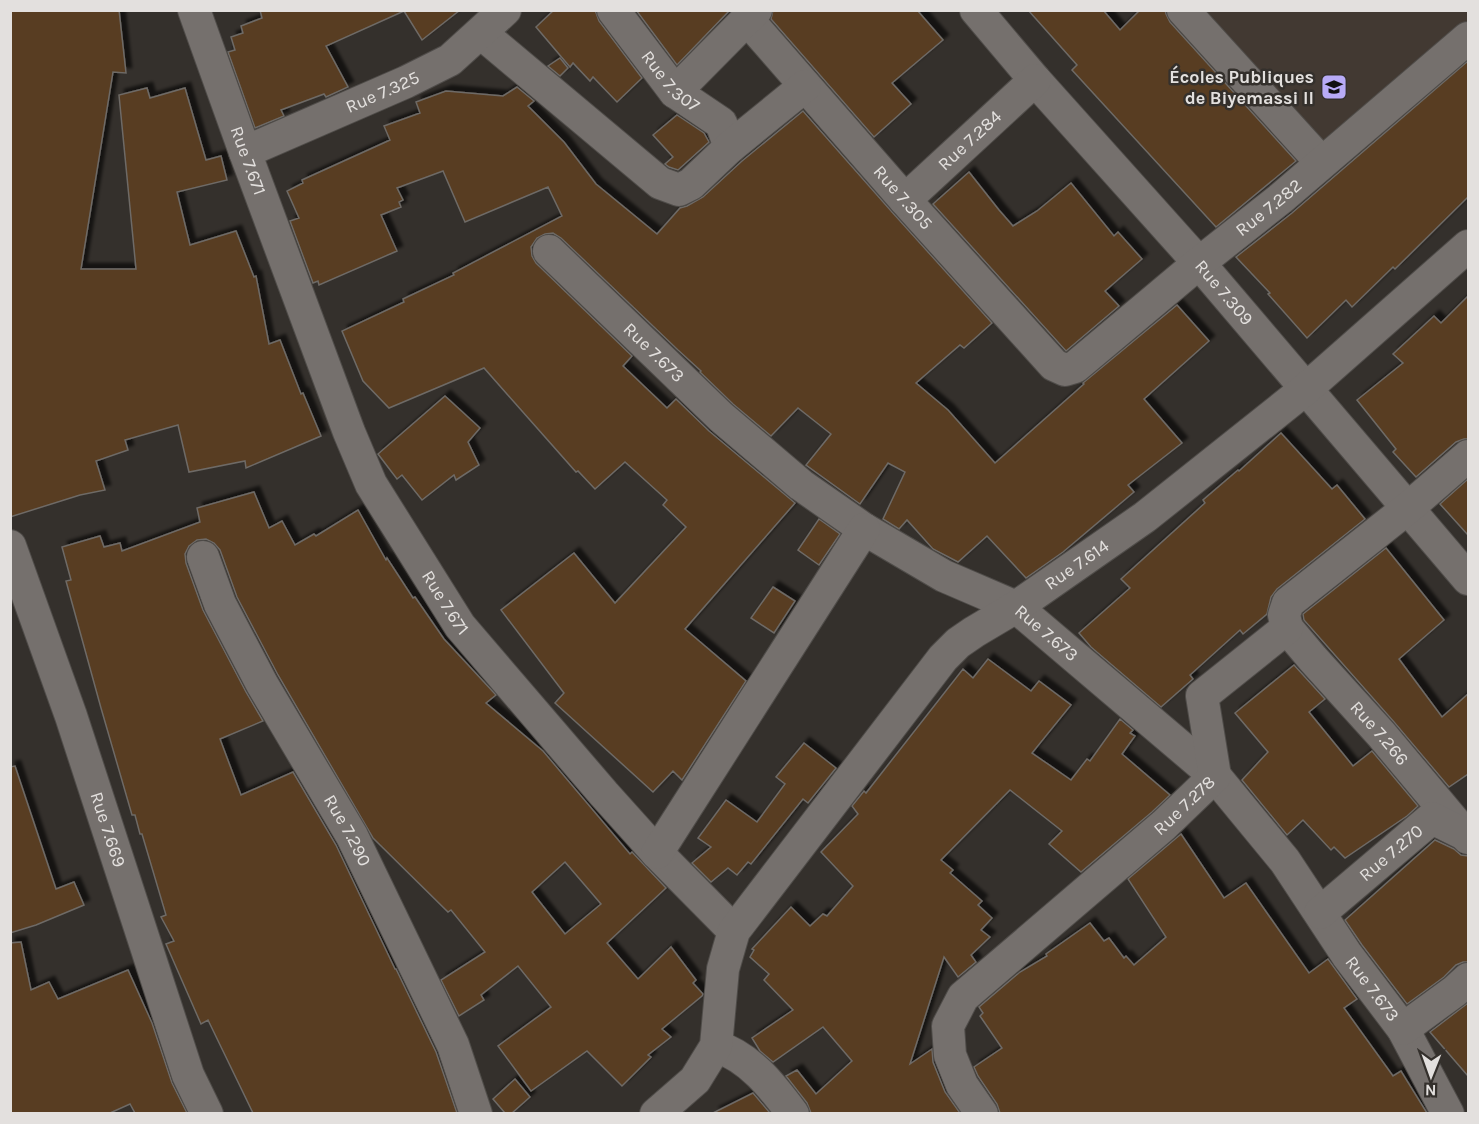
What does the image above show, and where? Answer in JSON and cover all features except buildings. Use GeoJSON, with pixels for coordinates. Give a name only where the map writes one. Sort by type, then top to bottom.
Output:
{"type":"FeatureCollection","features":[{"type":"Feature","properties":{"kind":"street","name":"Rue 7.671"},"geometry":{"type":"LineString","coordinates":[[194,10],[349,432],[371,484],[460,626],[657,853],[734,931]]}},
{"type":"Feature","properties":{"kind":"street","name":"Rue 7.325"},"geometry":{"type":"LineString","coordinates":[[245,152],[415,78],[450,60],[505,10]]}},
{"type":"Feature","properties":{"kind":"street","name":"Rue 7.307"},"geometry":{"type":"LineString","coordinates":[[613,10],[675,92],[721,123],[730,147]]}},
{"type":"Feature","properties":{"kind":"street","name":"Rue 7.309"},"geometry":{"type":"LineString","coordinates":[[976,10],[1035,80],[1199,263],[1468,579]]}},
{"type":"Feature","properties":{"kind":"street"},"geometry":{"type":"LineString","coordinates":[[1183,10],[1321,162]]}},
{"type":"Feature","properties":{"kind":"street"},"geometry":{"type":"LineString","coordinates":[[675,92],[751,15]]}},
{"type":"Feature","properties":{"kind":"street","name":"Rue 7.305"},"geometry":{"type":"LineString","coordinates":[[751,15],[805,86],[905,200],[1054,365],[1065,370]]}},
{"type":"Feature","properties":{"kind":"street"},"geometry":{"type":"LineString","coordinates":[[481,33],[660,183],[679,190],[691,184],[730,147],[805,86]]}},
{"type":"Feature","properties":{"kind":"street","name":"Rue 7.282"},"geometry":{"type":"LineString","coordinates":[[1065,370],[1076,367],[1199,263],[1280,199],[1468,38]]}},
{"type":"Feature","properties":{"kind":"street","name":"Rue 7.284"},"geometry":{"type":"LineString","coordinates":[[905,200],[1035,80]]}},
{"type":"Feature","properties":{"kind":"street","name":"Rue 7.614"},"geometry":{"type":"LineString","coordinates":[[734,931],[943,658],[958,644],[1016,607],[1145,516],[1307,388],[1468,246]]}},
{"type":"Feature","properties":{"kind":"street","name":"Rue 7.673"},"geometry":{"type":"LineString","coordinates":[[549,251],[721,417],[801,485],[864,529],[944,576],[1016,607],[1215,776],[1285,861],[1347,956],[1403,1029],[1448,1113]]}},
{"type":"Feature","properties":{"kind":"street"},"geometry":{"type":"LineString","coordinates":[[1287,628],[1284,615],[1288,603],[1408,508],[1468,456]]}},
{"type":"Feature","properties":{"kind":"street"},"geometry":{"type":"LineString","coordinates":[[657,853],[864,529]]}},
{"type":"Feature","properties":{"kind":"street","name":"Rue 7.669"},"geometry":{"type":"LineString","coordinates":[[10,546],[71,716],[188,1075],[207,1113]]}},
{"type":"Feature","properties":{"kind":"street","name":"Rue 7.290"},"geometry":{"type":"LineString","coordinates":[[203,557],[220,604],[262,684],[352,836],[453,1045],[476,1113]]}},
{"type":"Feature","properties":{"kind":"street","name":"Rue 7.278"},"geometry":{"type":"LineString","coordinates":[[982,1113],[962,1085],[950,1055],[948,1026],[963,996],[1164,825],[1215,776],[1202,696],[1287,628]]}},
{"type":"Feature","properties":{"kind":"street","name":"Rue 7.266"},"geometry":{"type":"LineString","coordinates":[[1287,628],[1382,734],[1467,836]]}},
{"type":"Feature","properties":{"kind":"street","name":"Rue 7.270"},"geometry":{"type":"LineString","coordinates":[[1320,913],[1432,818],[1467,836]]}},
{"type":"Feature","properties":{"kind":"street"},"geometry":{"type":"LineString","coordinates":[[656,1113],[695,1080],[716,1046],[723,969],[734,931]]}},
{"type":"Feature","properties":{"kind":"street"},"geometry":{"type":"LineString","coordinates":[[1403,1029],[1468,979]]}},
{"type":"Feature","properties":{"kind":"street"},"geometry":{"type":"LineString","coordinates":[[716,1046],[753,1066],[793,1113]]}},
{"type":"Feature","properties":{"kind":"shaded area","name":"Écoles Publiques de Biyemassi II"},"geometry":{"type":"Polygon","coordinates":[[[1204,11],[1468,11],[1468,26],[1326,148],[1204,11]]]}},
{"type":"Feature","properties":{"kind":"place","name":"Écoles Publiques de Biyemassi II"},"geometry":{"type":"Point","coordinates":[1334,87]}}]}
